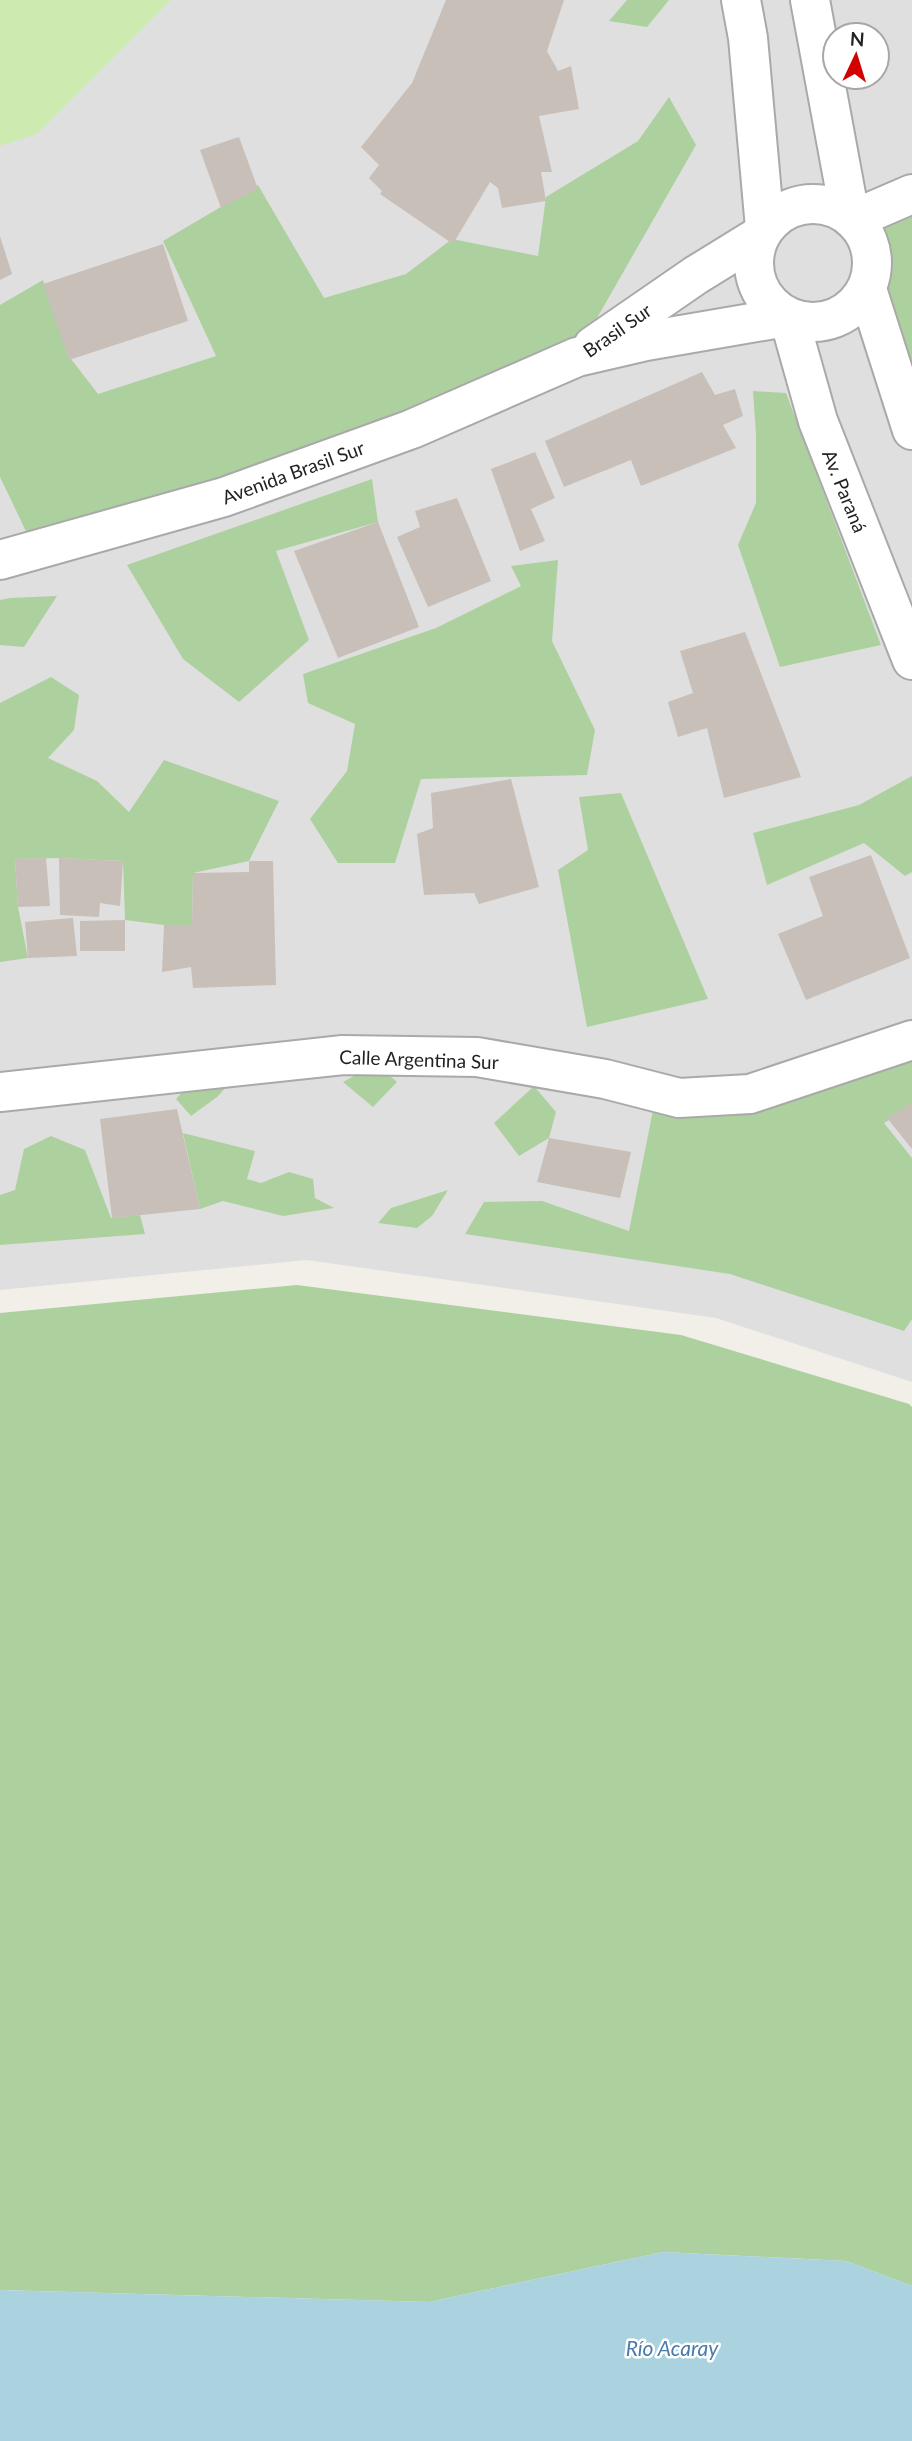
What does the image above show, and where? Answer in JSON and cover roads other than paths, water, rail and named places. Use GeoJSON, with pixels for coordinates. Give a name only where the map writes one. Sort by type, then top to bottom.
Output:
{"type":"FeatureCollection","features":[{"type":"Feature","properties":{"kind":"street","name":"Av. Paraná"},"geometry":{"type":"LineString","coordinates":[[741,0],[748,38],[763,232],[754,253],[754,272],[760,290],[771,305],[788,317],[818,421],[912,660]]}},
{"type":"Feature","properties":{"kind":"street"},"geometry":{"type":"LineString","coordinates":[[810,0],[852,217]]}},
{"type":"Feature","properties":{"kind":"street"},"geometry":{"type":"LineString","coordinates":[[852,217],[912,194]]}},
{"type":"Feature","properties":{"kind":"street"},"geometry":{"type":"LineString","coordinates":[[763,232],[776,216],[789,208],[820,204],[836,208],[852,217],[866,234],[872,252],[873,271],[867,289],[857,305],[843,316],[825,322],[807,323],[788,317]]}},
{"type":"Feature","properties":{"kind":"street","name":"Brasil Sur"},"geometry":{"type":"LineString","coordinates":[[577,357],[763,232]]}},
{"type":"Feature","properties":{"kind":"street"},"geometry":{"type":"LineString","coordinates":[[867,289],[912,429]]}},
{"type":"Feature","properties":{"kind":"street","name":"Brasil Sur"},"geometry":{"type":"LineString","coordinates":[[577,357],[646,341],[788,317]]}},
{"type":"Feature","properties":{"kind":"street","name":"Avenida Brasil Sur"},"geometry":{"type":"LineString","coordinates":[[0,560],[224,497],[412,429],[577,357]]}},
{"type":"Feature","properties":{"kind":"street","name":"Calle Argentina Sur"},"geometry":{"type":"LineString","coordinates":[[0,1092],[343,1055],[477,1057],[605,1079],[679,1098],[738,1095],[750,1094],[912,1040]]}},
{"type":"Feature","properties":{"kind":"water","name":"Río Acaray"},"geometry":{"type":"Polygon","coordinates":[[[663,2252],[846,2261],[912,2286],[912,2441],[0,2441],[0,2290],[429,2302],[663,2252]]]}}]}
